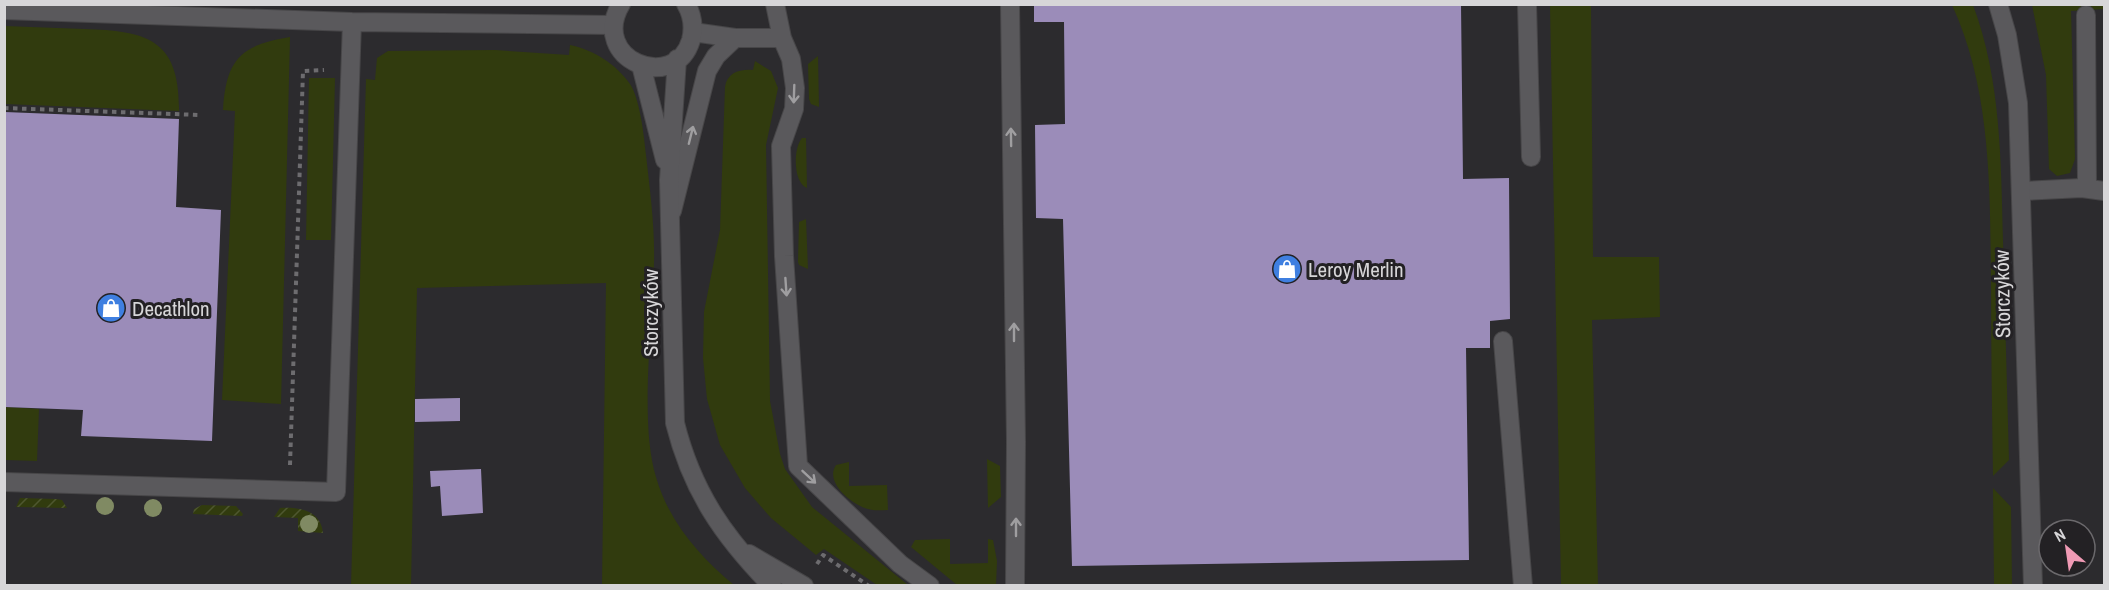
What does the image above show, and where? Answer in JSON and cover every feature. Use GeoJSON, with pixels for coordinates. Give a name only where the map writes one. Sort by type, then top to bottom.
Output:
{"type":"FeatureCollection","features":[{"type":"Feature","properties":{"kind":"street"},"geometry":{"type":"LineString","coordinates":[[621,4],[613,24],[614,38],[620,51],[630,60],[656,68],[670,64],[689,45],[693,32],[692,19],[686,4]]}},
{"type":"Feature","properties":{"kind":"street"},"geometry":{"type":"LineString","coordinates":[[775,4],[782,38],[791,59],[795,88],[794,109],[781,146],[784,256],[798,466],[900,564],[930,585]]}},
{"type":"Feature","properties":{"kind":"street"},"geometry":{"type":"LineString","coordinates":[[1010,4],[1016,442],[1015,585]]}},
{"type":"Feature","properties":{"kind":"street"},"geometry":{"type":"LineString","coordinates":[[1527,4],[1531,156]]}},
{"type":"Feature","properties":{"kind":"street","name":"Storczyków"},"geometry":{"type":"LineString","coordinates":[[1998,4],[2013,68],[2022,191],[2033,585]]}},
{"type":"Feature","properties":{"kind":"street"},"geometry":{"type":"LineString","coordinates":[[4,10],[352,22],[613,24]]}},
{"type":"Feature","properties":{"kind":"street"},"geometry":{"type":"LineString","coordinates":[[2022,191],[2096,190],[2086,15]]}},
{"type":"Feature","properties":{"kind":"street"},"geometry":{"type":"LineString","coordinates":[[4,482],[336,492],[352,22]]}},
{"type":"Feature","properties":{"kind":"street"},"geometry":{"type":"LineString","coordinates":[[693,32],[735,38],[782,38]]}},
{"type":"Feature","properties":{"kind":"street"},"geometry":{"type":"LineString","coordinates":[[672,212],[707,71],[716,56],[735,38]]}},
{"type":"Feature","properties":{"kind":"street","name":"Storczyków"},"geometry":{"type":"LineString","coordinates":[[677,59],[669,180],[672,212],[672,347],[675,423],[683,455],[694,484],[709,512],[764,581]]}},
{"type":"Feature","properties":{"kind":"street"},"geometry":{"type":"LineString","coordinates":[[641,65],[669,180]]}},
{"type":"Feature","properties":{"kind":"street"},"geometry":{"type":"LineString","coordinates":[[1503,341],[1523,585]]}},
{"type":"Feature","properties":{"kind":"street","name":"Storczyków"},"geometry":{"type":"LineString","coordinates":[[740,549],[804,585]]}},
{"type":"Feature","properties":{"kind":"path"},"geometry":{"type":"LineString","coordinates":[[289,490],[303,70],[327,70]]}},
{"type":"Feature","properties":{"kind":"path"},"geometry":{"type":"LineString","coordinates":[[4,108],[200,116]]}},
{"type":"Feature","properties":{"kind":"path"},"geometry":{"type":"LineString","coordinates":[[817,565],[823,555],[869,585]]}},
{"type":"Feature","properties":{"kind":"green space"},"geometry":{"type":"Polygon","coordinates":[[[1550,5],[1591,5],[1593,257],[1659,257],[1660,317],[1592,320],[1598,585],[1561,585],[1550,5]]]}},
{"type":"Feature","properties":{"kind":"green space"},"geometry":{"type":"Polygon","coordinates":[[[1952,5],[1973,5],[1989,62],[1998,121],[2009,460],[1993,476],[1990,209],[1986,139],[1974,70],[1965,37],[1952,5]]]}},
{"type":"Feature","properties":{"kind":"green space"},"geometry":{"type":"Polygon","coordinates":[[[2032,5],[2104,5],[2104,9],[2071,11],[2075,159],[2070,173],[2057,176],[2049,169],[2046,75],[2032,5]]]}},
{"type":"Feature","properties":{"kind":"green space"},"geometry":{"type":"Polygon","coordinates":[[[5,26],[106,30],[142,37],[156,44],[166,54],[173,68],[178,87],[179,111],[5,104],[5,26]]]}},
{"type":"Feature","properties":{"kind":"green space"},"geometry":{"type":"Polygon","coordinates":[[[290,37],[281,404],[222,400],[235,111],[223,110],[225,93],[232,67],[248,50],[273,40],[290,37]]]}},
{"type":"Feature","properties":{"kind":"green space"},"geometry":{"type":"Polygon","coordinates":[[[570,45],[588,50],[611,64],[630,84],[636,99],[644,138],[654,236],[648,372],[648,429],[651,454],[662,493],[677,523],[697,550],[734,585],[602,585],[606,283],[417,288],[411,585],[351,585],[366,79],[375,80],[377,58],[388,51],[495,50],[569,55],[570,45]]]}},
{"type":"Feature","properties":{"kind":"green space"},"geometry":{"type":"Polygon","coordinates":[[[818,56],[819,107],[811,104],[809,99],[808,64],[818,56]]]}},
{"type":"Feature","properties":{"kind":"green space"},"geometry":{"type":"Polygon","coordinates":[[[755,61],[771,71],[778,88],[766,145],[770,401],[780,454],[785,469],[812,507],[908,585],[877,585],[824,549],[816,555],[771,518],[745,488],[720,445],[707,399],[703,358],[704,312],[720,230],[726,82],[734,73],[753,70],[755,61]]]}},
{"type":"Feature","properties":{"kind":"green space"},"geometry":{"type":"Polygon","coordinates":[[[309,78],[335,78],[331,240],[306,240],[309,78]]]}},
{"type":"Feature","properties":{"kind":"green space"},"geometry":{"type":"Polygon","coordinates":[[[802,138],[806,138],[807,188],[799,179],[796,165],[797,149],[802,138]]]}},
{"type":"Feature","properties":{"kind":"green space"},"geometry":{"type":"Polygon","coordinates":[[[806,219],[808,269],[799,265],[798,262],[799,222],[806,219]]]}},
{"type":"Feature","properties":{"kind":"green space"},"geometry":{"type":"Polygon","coordinates":[[[5,407],[39,409],[37,461],[5,460],[5,407]]]}},
{"type":"Feature","properties":{"kind":"green space"},"geometry":{"type":"Polygon","coordinates":[[[987,459],[1000,466],[1001,497],[988,508],[987,459]]]}},
{"type":"Feature","properties":{"kind":"green space"},"geometry":{"type":"Polygon","coordinates":[[[849,462],[849,486],[887,485],[888,510],[862,507],[842,492],[833,472],[836,465],[849,462]]]}},
{"type":"Feature","properties":{"kind":"green space"},"geometry":{"type":"Polygon","coordinates":[[[1993,488],[2011,507],[2012,585],[1994,585],[1993,488]]]}},
{"type":"Feature","properties":{"kind":"green space"},"geometry":{"type":"Polygon","coordinates":[[[20,498],[62,500],[67,508],[16,507],[20,498]]]}},
{"type":"Feature","properties":{"kind":"green space"},"geometry":{"type":"Polygon","coordinates":[[[202,505],[236,506],[243,514],[242,516],[193,514],[194,509],[202,505]]]}},
{"type":"Feature","properties":{"kind":"green space"},"geometry":{"type":"Polygon","coordinates":[[[280,508],[301,509],[314,515],[323,533],[298,531],[298,518],[274,517],[280,508]]]}},
{"type":"Feature","properties":{"kind":"green space"},"geometry":{"type":"Polygon","coordinates":[[[950,539],[950,564],[988,563],[988,539],[993,540],[997,561],[996,585],[957,585],[911,547],[915,540],[950,539]]]}},
{"type":"Feature","properties":{"kind":"building","name":"Leroy Merlin"},"geometry":{"type":"Polygon","coordinates":[[[1034,4],[1461,4],[1463,179],[1509,178],[1510,319],[1490,321],[1490,348],[1466,348],[1469,560],[1072,566],[1063,219],[1036,218],[1035,125],[1065,124],[1064,22],[1034,22],[1034,4]]]}},
{"type":"Feature","properties":{"kind":"building","name":"Decathlon"},"geometry":{"type":"Polygon","coordinates":[[[5,112],[179,119],[176,207],[221,210],[212,441],[81,436],[83,410],[5,407],[5,112]]]}},
{"type":"Feature","properties":{"kind":"building"},"geometry":{"type":"Polygon","coordinates":[[[460,398],[460,421],[415,422],[415,399],[460,398]]]}},
{"type":"Feature","properties":{"kind":"building"},"geometry":{"type":"Polygon","coordinates":[[[481,469],[483,513],[442,516],[440,486],[431,487],[430,471],[481,469]]]}},
{"type":"Feature","properties":{"kind":"place","name":"Leroy Merlin"},"geometry":{"type":"Point","coordinates":[1287,269]}},
{"type":"Feature","properties":{"kind":"place","name":"Decathlon"},"geometry":{"type":"Point","coordinates":[111,308]}}]}
